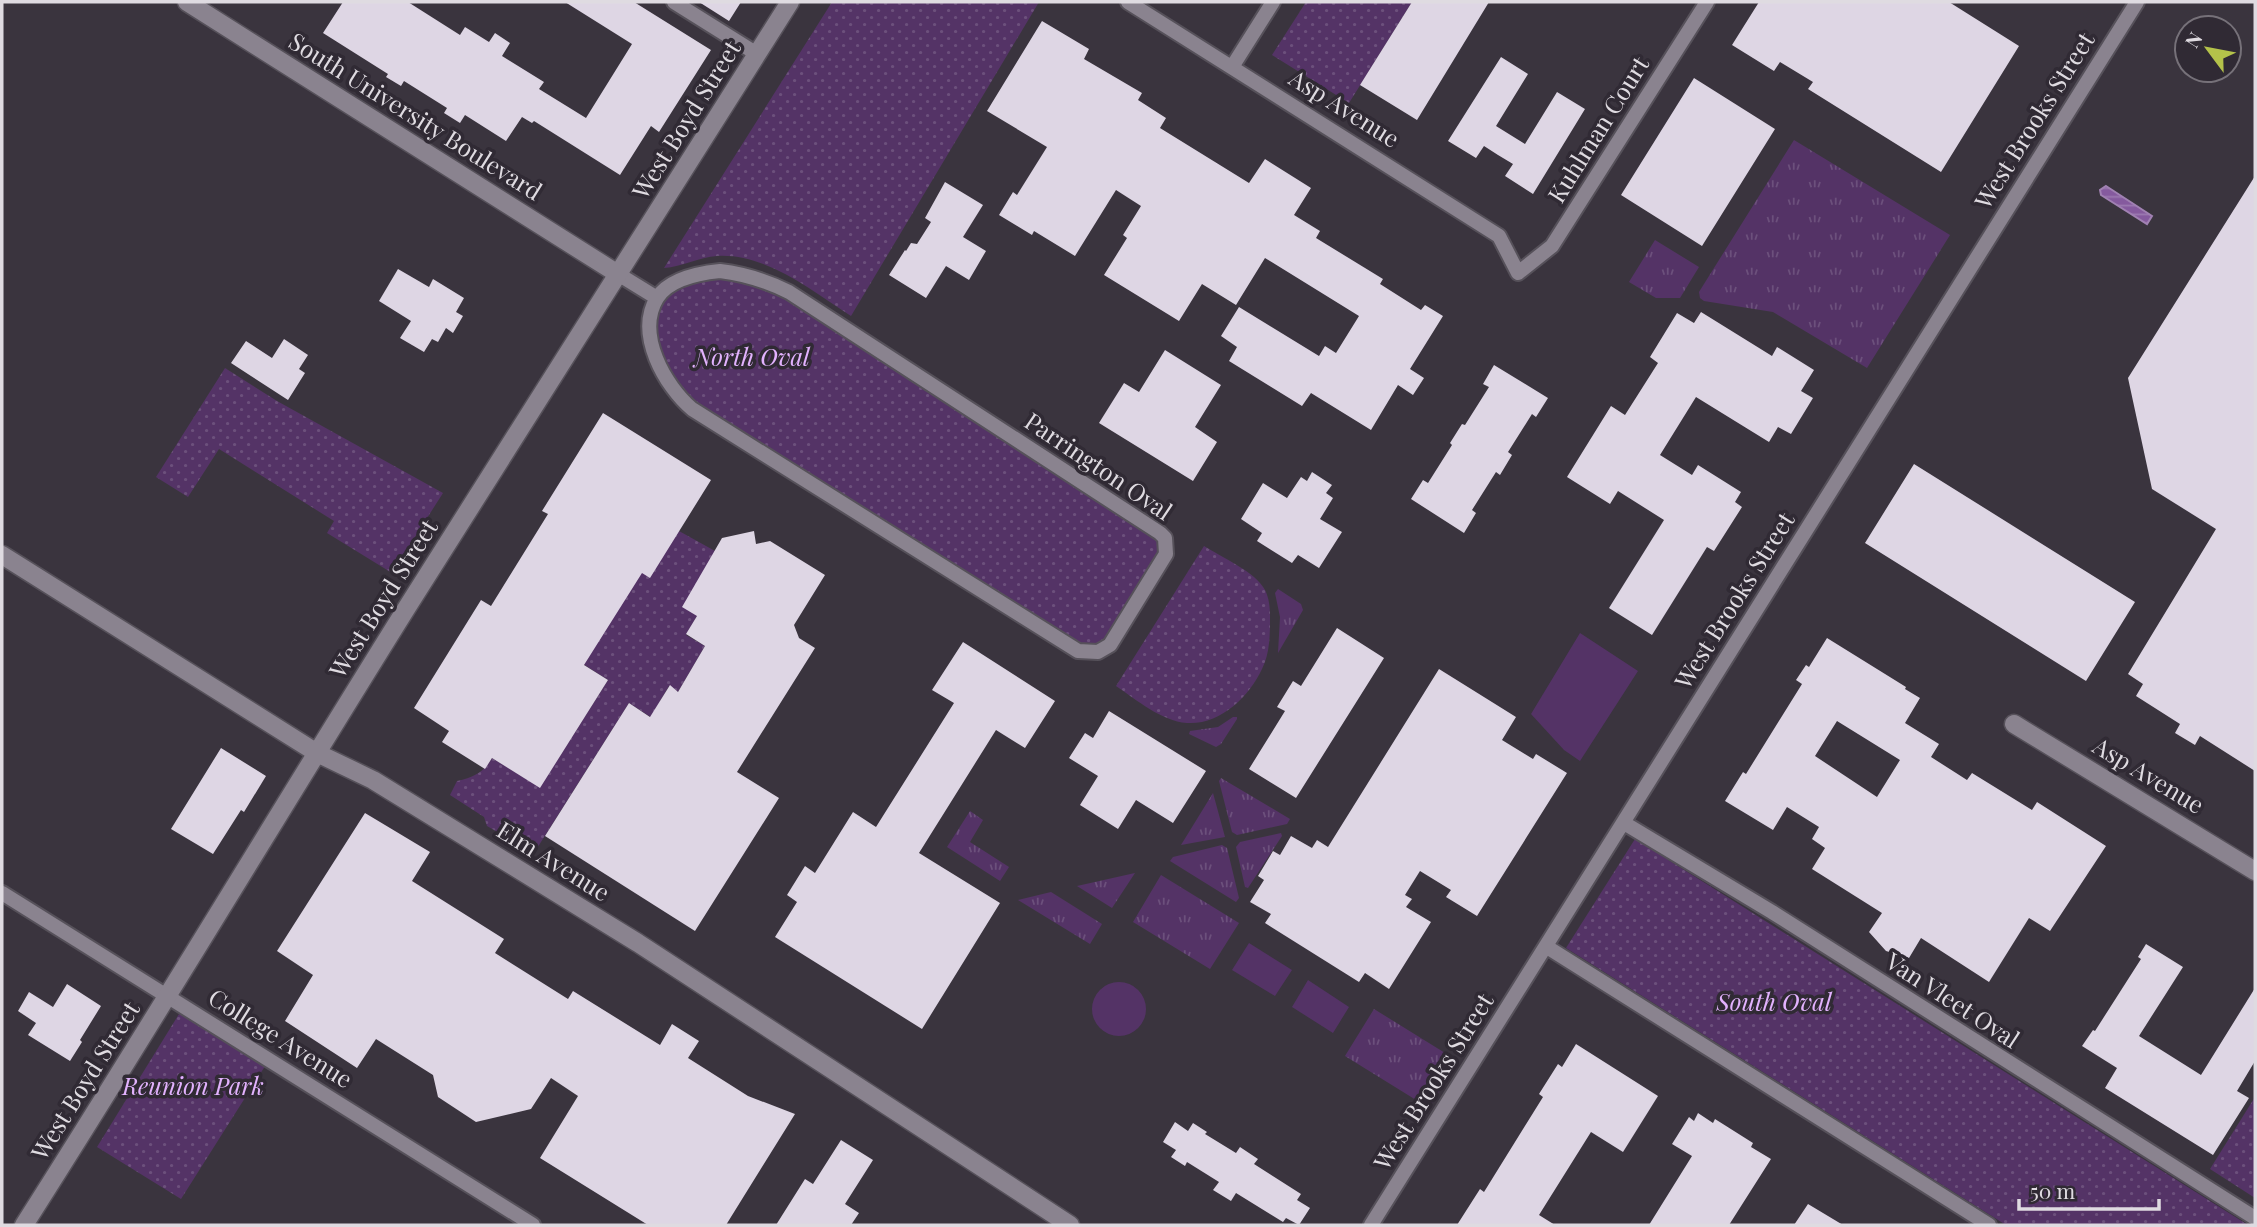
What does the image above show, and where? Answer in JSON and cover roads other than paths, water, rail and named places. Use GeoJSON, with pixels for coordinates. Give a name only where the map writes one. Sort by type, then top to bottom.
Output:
{"type":"FeatureCollection","features":[{"type":"Feature","properties":{"kind":"street","name":"South University Boulevard"},"geometry":{"type":"LineString","coordinates":[[187,2],[618,274]]}},
{"type":"Feature","properties":{"kind":"street"},"geometry":{"type":"LineString","coordinates":[[674,2],[757,54]]}},
{"type":"Feature","properties":{"kind":"street","name":"West Boyd Street"},"geometry":{"type":"LineString","coordinates":[[24,1225],[317,753],[790,2]]}},
{"type":"Feature","properties":{"kind":"street","name":"Asp Avenue"},"geometry":{"type":"LineString","coordinates":[[1128,2],[1499,236],[1518,273]]}},
{"type":"Feature","properties":{"kind":"street"},"geometry":{"type":"LineString","coordinates":[[1232,67],[1273,2]]}},
{"type":"Feature","properties":{"kind":"street","name":"Kuhlman Court"},"geometry":{"type":"LineString","coordinates":[[1518,273],[1552,246],[1707,2]]}},
{"type":"Feature","properties":{"kind":"street","name":"West Brooks Street"},"geometry":{"type":"LineString","coordinates":[[1371,1225],[2137,2]]}},
{"type":"Feature","properties":{"kind":"street","name":"Parrington Oval"},"geometry":{"type":"LineString","coordinates":[[706,272],[740,273],[769,282],[1153,526],[1165,538],[1166,554],[1110,645],[1098,652],[1079,650],[692,409],[664,377],[656,361],[650,327],[657,298],[674,284],[706,272]]}},
{"type":"Feature","properties":{"kind":"street"},"geometry":{"type":"LineString","coordinates":[[618,274],[657,298]]}},
{"type":"Feature","properties":{"kind":"street","name":"Elm Avenue"},"geometry":{"type":"LineString","coordinates":[[2,555],[317,753],[373,780],[638,943],[1070,1225]]}},
{"type":"Feature","properties":{"kind":"street","name":"Asp Avenue"},"geometry":{"type":"LineString","coordinates":[[2014,724],[2255,871]]}},
{"type":"Feature","properties":{"kind":"street","name":"Van Vleet Oval"},"geometry":{"type":"LineString","coordinates":[[1624,823],[1772,912],[2255,1218]]}},
{"type":"Feature","properties":{"kind":"street","name":"College Avenue"},"geometry":{"type":"LineString","coordinates":[[2,893],[533,1225]]}},
{"type":"Feature","properties":{"kind":"street"},"geometry":{"type":"LineString","coordinates":[[1546,947],[1989,1225]]}},
{"type":"Feature","properties":{"kind":"park label","name":"North Oval"},"geometry":{"type":"Point","coordinates":[752,358]}},
{"type":"Feature","properties":{"kind":"park label","name":"South Oval"},"geometry":{"type":"Point","coordinates":[1774,1003]}},
{"type":"Feature","properties":{"kind":"park label","name":"Reunion Park"},"geometry":{"type":"Point","coordinates":[193,1087]}}]}
